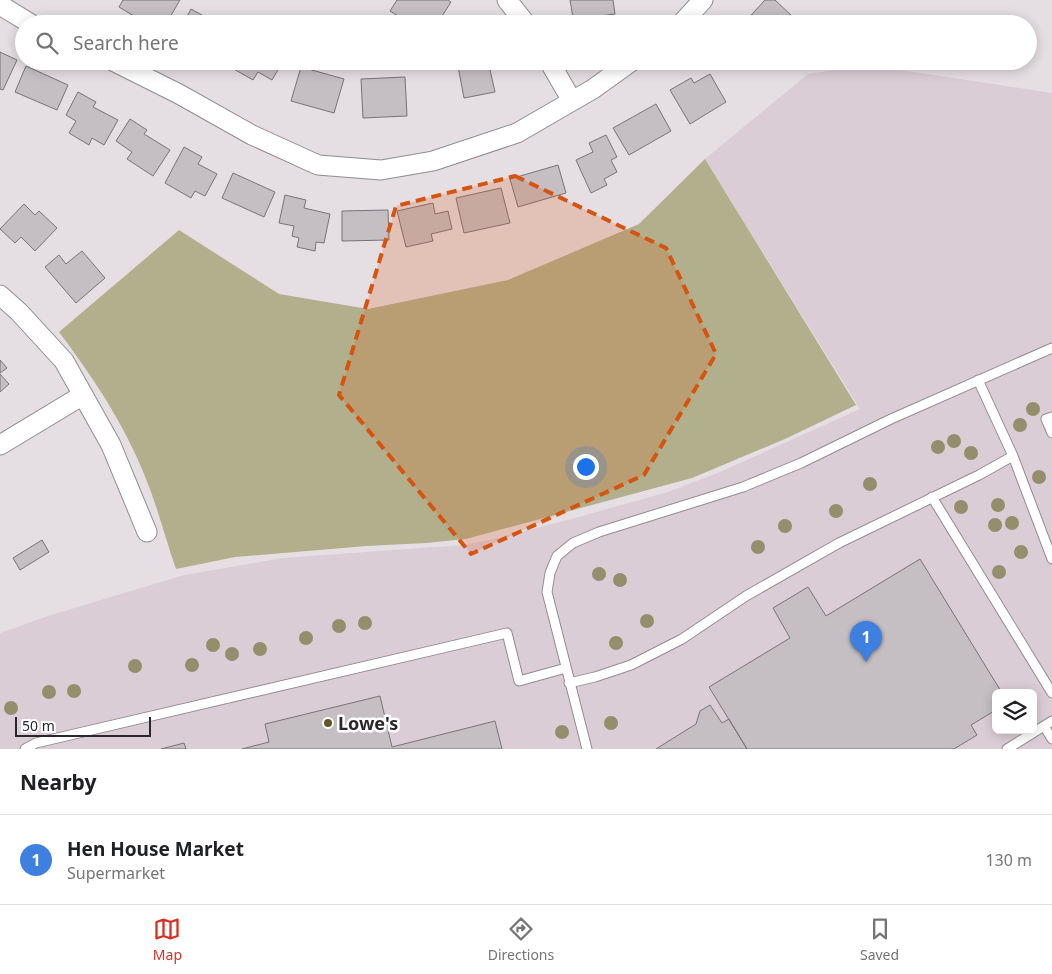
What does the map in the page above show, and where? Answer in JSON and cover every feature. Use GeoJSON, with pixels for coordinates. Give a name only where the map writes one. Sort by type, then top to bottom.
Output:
{"type":"FeatureCollection","features":[{"type":"Feature","properties":{"kind":"street"},"geometry":{"type":"LineString","coordinates":[[507,0],[519,15]]}},
{"type":"Feature","properties":{"kind":"street"},"geometry":{"type":"LineString","coordinates":[[689,15],[703,0]]}},
{"type":"Feature","properties":{"kind":"street"},"geometry":{"type":"LineString","coordinates":[[0,6],[16,15]]}},
{"type":"Feature","properties":{"kind":"street"},"geometry":{"type":"LineString","coordinates":[[131,70],[179,94],[252,136],[318,165],[381,170],[433,161],[517,133],[593,89],[619,70]]}},
{"type":"Feature","properties":{"kind":"street"},"geometry":{"type":"LineString","coordinates":[[554,70],[572,101]]}},
{"type":"Feature","properties":{"kind":"street"},"geometry":{"type":"LineString","coordinates":[[0,295],[19,312],[64,361],[110,445],[147,532]]}},
{"type":"Feature","properties":{"kind":"street"},"geometry":{"type":"LineString","coordinates":[[0,445],[83,395]]}},
{"type":"Feature","properties":{"kind":"lane"},"geometry":{"type":"LineString","coordinates":[[587,749],[547,592],[550,573],[557,556],[573,543],[598,532],[744,487],[801,463],[891,419],[1052,348]]}},
{"type":"Feature","properties":{"kind":"lane"},"geometry":{"type":"LineString","coordinates":[[978,380],[1013,456],[1049,542],[1052,559]]}},
{"type":"Feature","properties":{"kind":"lane"},"geometry":{"type":"LineString","coordinates":[[1052,417],[1046,419],[1052,431]]}},
{"type":"Feature","properties":{"kind":"lane"},"geometry":{"type":"LineString","coordinates":[[570,683],[631,665],[682,639],[746,596],[830,548],[979,475],[1013,456]]}},
{"type":"Feature","properties":{"kind":"lane"},"geometry":{"type":"LineString","coordinates":[[932,498],[1052,693]]}},
{"type":"Feature","properties":{"kind":"lane"},"geometry":{"type":"LineString","coordinates":[[25,749],[36,743],[507,633],[519,681],[566,668]]}},
{"type":"Feature","properties":{"kind":"lane"},"geometry":{"type":"LineString","coordinates":[[1007,749],[1048,723],[1052,739]]}},
{"type":"Feature","properties":{"kind":"highlighted area"},"geometry":{"type":"Polygon","coordinates":[[[515,176],[666,248],[716,354],[644,475],[471,554],[339,395],[396,206],[515,176]]]}},
{"type":"Feature","properties":{"kind":"shaded area"},"geometry":{"type":"Polygon","coordinates":[[[834,70],[900,70],[1052,93],[1052,749],[0,749],[0,633],[48,616],[184,575],[283,558],[463,545],[575,518],[668,492],[720,472],[860,409],[705,159],[808,74],[834,70]]]}},
{"type":"Feature","properties":{"kind":"shaded area"},"geometry":{"type":"Polygon","coordinates":[[[705,159],[856,405],[785,439],[692,478],[466,539],[235,557],[176,569],[151,492],[133,449],[99,389],[59,332],[179,230],[279,294],[368,309],[508,280],[639,224],[705,159]]]}},
{"type":"Feature","properties":{"kind":"building"},"geometry":{"type":"Polygon","coordinates":[[[123,0],[180,0],[171,15],[132,15],[119,7],[123,0]]]}},
{"type":"Feature","properties":{"kind":"building"},"geometry":{"type":"Polygon","coordinates":[[[397,0],[448,0],[451,2],[443,15],[396,15],[390,11],[397,0]]]}},
{"type":"Feature","properties":{"kind":"building"},"geometry":{"type":"Polygon","coordinates":[[[570,0],[613,0],[615,14],[572,15],[570,0]]]}},
{"type":"Feature","properties":{"kind":"building"},"geometry":{"type":"Polygon","coordinates":[[[765,0],[775,0],[791,15],[751,15],[765,0]]]}},
{"type":"Feature","properties":{"kind":"building"},"geometry":{"type":"Polygon","coordinates":[[[191,9],[202,15],[188,15],[191,9]]]}},
{"type":"Feature","properties":{"kind":"building"},"geometry":{"type":"Polygon","coordinates":[[[0,52],[15,59],[15,64],[3,90],[0,89],[0,52]]]}},
{"type":"Feature","properties":{"kind":"building"},"geometry":{"type":"Polygon","coordinates":[[[24,70],[35,70],[68,85],[57,110],[15,92],[24,70]]]}},
{"type":"Feature","properties":{"kind":"building"},"geometry":{"type":"Polygon","coordinates":[[[236,70],[278,70],[272,80],[258,72],[253,80],[236,70]]]}},
{"type":"Feature","properties":{"kind":"building"},"geometry":{"type":"Polygon","coordinates":[[[300,70],[312,70],[344,79],[334,113],[291,101],[300,70]]]}},
{"type":"Feature","properties":{"kind":"building"},"geometry":{"type":"Polygon","coordinates":[[[459,70],[490,70],[495,92],[464,98],[459,70]]]}},
{"type":"Feature","properties":{"kind":"building"},"geometry":{"type":"Polygon","coordinates":[[[710,74],[726,102],[690,124],[670,90],[691,78],[694,83],[710,74]]]}},
{"type":"Feature","properties":{"kind":"building"},"geometry":{"type":"Polygon","coordinates":[[[405,77],[407,116],[363,118],[361,79],[405,77]]]}},
{"type":"Feature","properties":{"kind":"building"},"geometry":{"type":"Polygon","coordinates":[[[78,92],[96,102],[93,107],[118,120],[104,145],[92,138],[89,145],[69,133],[76,121],[66,115],[78,92]]]}},
{"type":"Feature","properties":{"kind":"building"},"geometry":{"type":"Polygon","coordinates":[[[656,104],[671,131],[629,155],[613,128],[656,104]]]}},
{"type":"Feature","properties":{"kind":"building"},"geometry":{"type":"Polygon","coordinates":[[[130,119],[147,130],[144,134],[170,150],[153,176],[127,159],[132,152],[116,141],[130,119]]]}},
{"type":"Feature","properties":{"kind":"building"},"geometry":{"type":"Polygon","coordinates":[[[606,135],[617,157],[611,160],[617,172],[604,179],[607,185],[591,193],[576,160],[593,152],[589,143],[606,135]]]}},
{"type":"Feature","properties":{"kind":"building"},"geometry":{"type":"Polygon","coordinates":[[[184,147],[202,157],[198,164],[217,174],[205,196],[195,191],[191,198],[165,183],[184,147]]]}},
{"type":"Feature","properties":{"kind":"building"},"geometry":{"type":"Polygon","coordinates":[[[558,165],[566,193],[518,207],[510,179],[558,165]]]}},
{"type":"Feature","properties":{"kind":"building"},"geometry":{"type":"Polygon","coordinates":[[[233,173],[275,192],[264,217],[222,198],[233,173]]]}},
{"type":"Feature","properties":{"kind":"building"},"geometry":{"type":"Polygon","coordinates":[[[501,188],[510,223],[464,233],[456,198],[501,188]]]}},
{"type":"Feature","properties":{"kind":"building"},"geometry":{"type":"Polygon","coordinates":[[[285,195],[306,200],[304,208],[330,214],[324,243],[316,242],[315,251],[297,247],[299,238],[292,236],[294,226],[279,223],[285,195]]]}},
{"type":"Feature","properties":{"kind":"building"},"geometry":{"type":"Polygon","coordinates":[[[433,203],[435,214],[448,211],[452,229],[431,234],[433,241],[406,247],[397,211],[433,203]]]}},
{"type":"Feature","properties":{"kind":"building"},"geometry":{"type":"Polygon","coordinates":[[[24,204],[35,215],[39,211],[57,228],[35,251],[21,237],[15,243],[0,229],[24,204]]]}},
{"type":"Feature","properties":{"kind":"building"},"geometry":{"type":"Polygon","coordinates":[[[388,210],[389,240],[342,241],[342,211],[388,210]]]}},
{"type":"Feature","properties":{"kind":"building"},"geometry":{"type":"Polygon","coordinates":[[[82,251],[105,278],[76,303],[45,267],[59,255],[66,264],[82,251]]]}},
{"type":"Feature","properties":{"kind":"building"},"geometry":{"type":"Polygon","coordinates":[[[0,360],[7,368],[0,373],[0,360]]]}},
{"type":"Feature","properties":{"kind":"building"},"geometry":{"type":"Polygon","coordinates":[[[0,374],[9,384],[0,392],[0,374]]]}},
{"type":"Feature","properties":{"kind":"building"},"geometry":{"type":"Polygon","coordinates":[[[42,540],[49,552],[20,570],[13,558],[42,540]]]}},
{"type":"Feature","properties":{"kind":"building"},"geometry":{"type":"Polygon","coordinates":[[[920,559],[1000,689],[992,689],[992,712],[971,725],[977,735],[954,749],[747,749],[709,687],[790,638],[773,608],[808,587],[826,616],[920,559]]]}},
{"type":"Feature","properties":{"kind":"building","name":"Lowe's"},"geometry":{"type":"Polygon","coordinates":[[[380,696],[392,747],[495,721],[502,749],[242,749],[269,742],[265,724],[380,696]]]}},
{"type":"Feature","properties":{"kind":"building"},"geometry":{"type":"Polygon","coordinates":[[[710,705],[722,723],[729,719],[747,749],[656,749],[696,724],[700,711],[710,705]]]}},
{"type":"Feature","properties":{"kind":"building"},"geometry":{"type":"Polygon","coordinates":[[[184,743],[186,749],[161,749],[184,743]]]}},
{"type":"Feature","properties":{"kind":"place","name":"Hen House Market"},"geometry":{"type":"Point","coordinates":[866,662]}},
{"type":"Feature","properties":{"kind":"place","name":"Lowe's"},"geometry":{"type":"Point","coordinates":[328,723]}}]}
